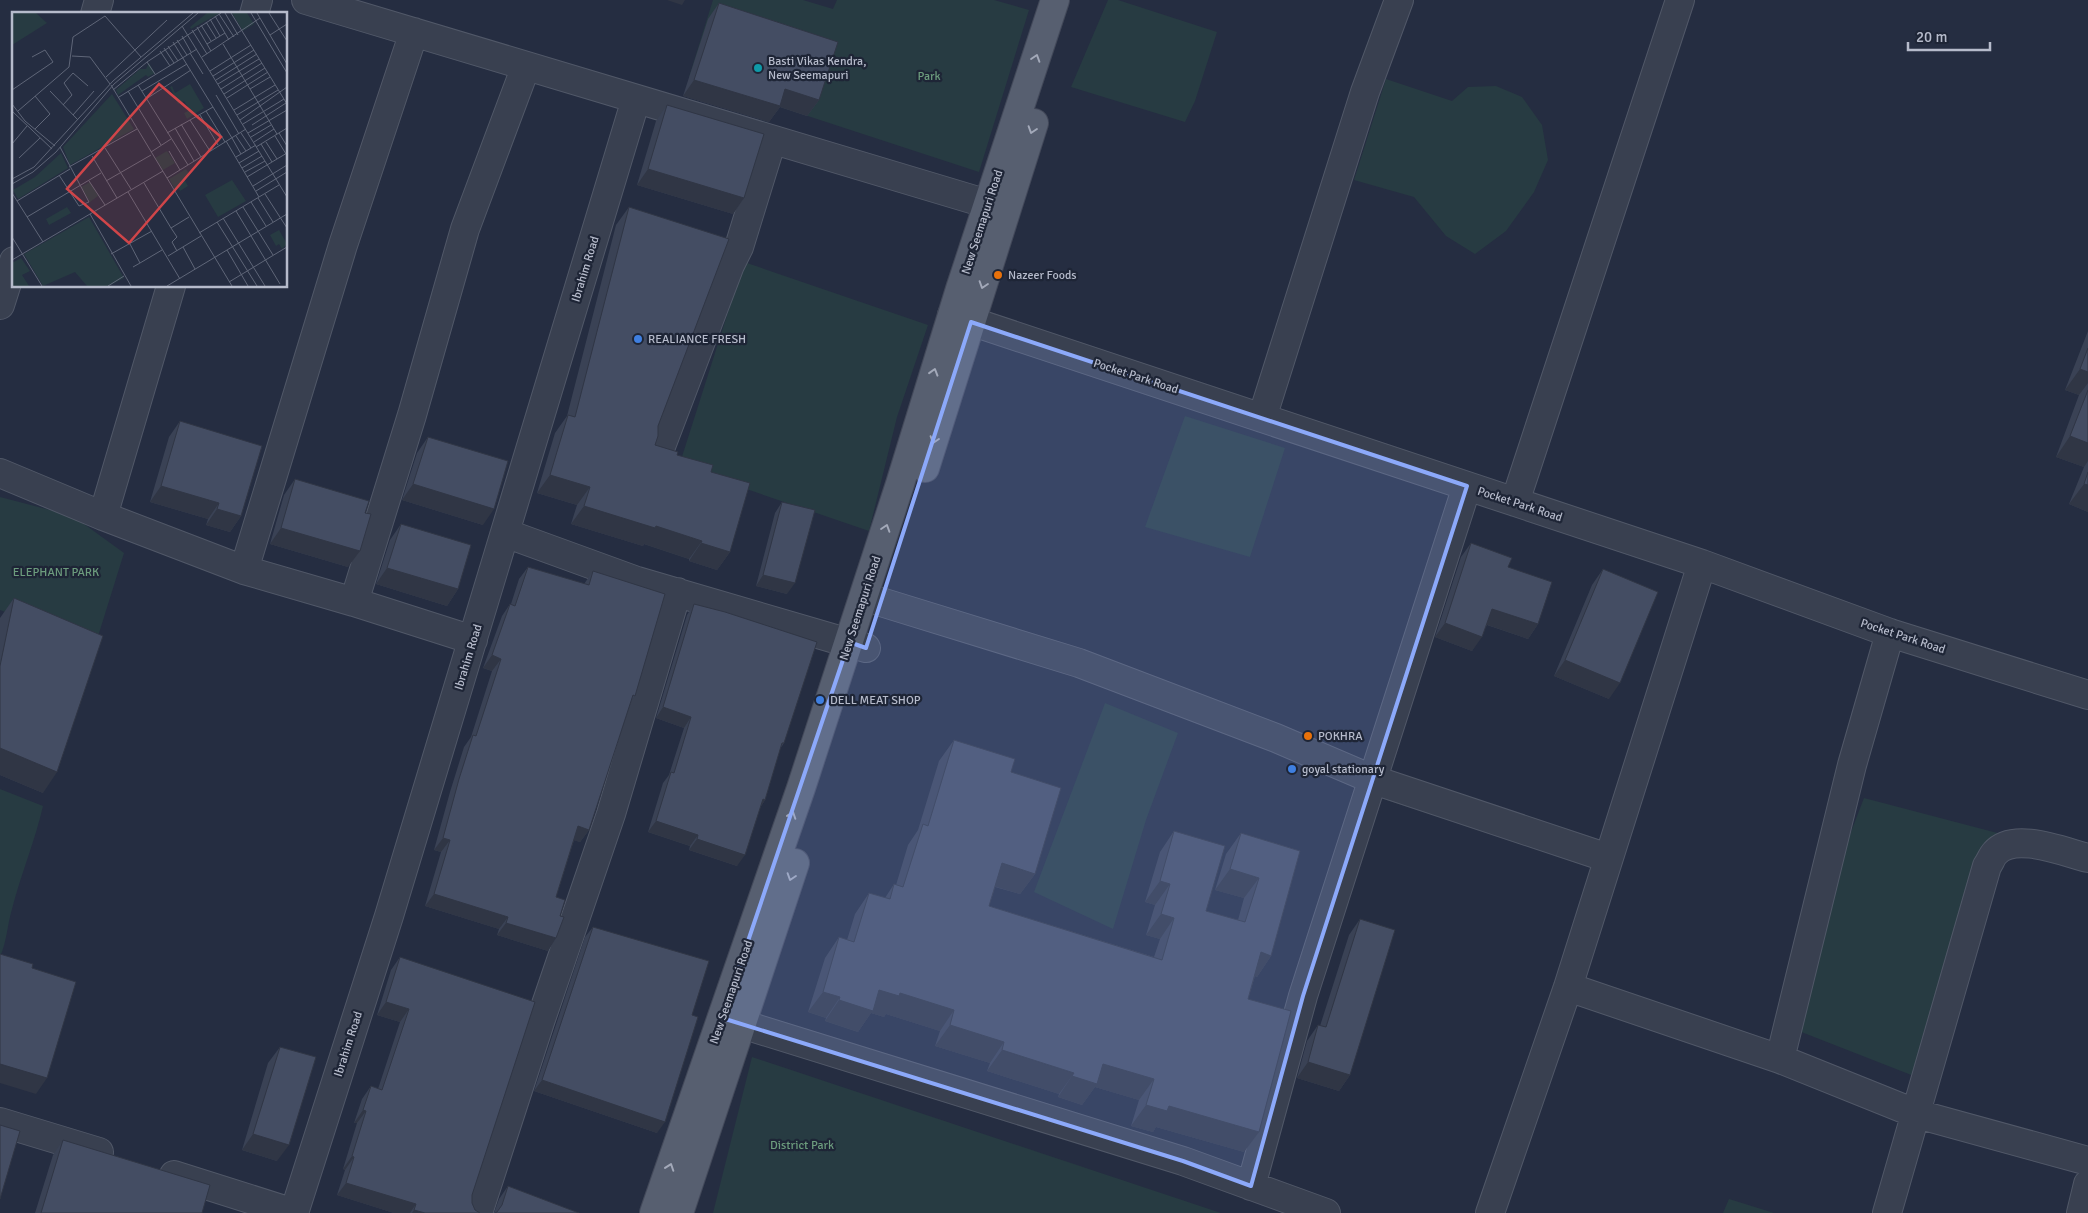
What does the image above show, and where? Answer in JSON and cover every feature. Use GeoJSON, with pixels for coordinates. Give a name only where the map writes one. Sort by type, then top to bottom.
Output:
{"type":"FeatureCollection","features":[{"type":"Feature","properties":{"kind":"main road","name":"New Seemapuri Road"},"geometry":{"type":"LineString","coordinates":[[858,645],[881,602],[962,318],[988,204],[1055,0]]}},
{"type":"Feature","properties":{"kind":"main road","name":"New Seemapuri Road"},"geometry":{"type":"LineString","coordinates":[[679,1213],[732,1021],[858,645],[900,484],[962,318],[1073,0]]}},
{"type":"Feature","properties":{"kind":"main road","name":"New Seemapuri Road"},"geometry":{"type":"LineString","coordinates":[[654,1213],[732,1021]]}},
{"type":"Feature","properties":{"kind":"street"},"geometry":{"type":"LineString","coordinates":[[306,0],[988,204]]}},
{"type":"Feature","properties":{"kind":"street"},"geometry":{"type":"LineString","coordinates":[[1262,418],[1365,92],[1399,0]]}},
{"type":"Feature","properties":{"kind":"street"},"geometry":{"type":"LineString","coordinates":[[1515,502],[1680,0]]}},
{"type":"Feature","properties":{"kind":"street"},"geometry":{"type":"LineString","coordinates":[[244,570],[343,245],[414,32]]}},
{"type":"Feature","properties":{"kind":"street"},"geometry":{"type":"LineString","coordinates":[[354,602],[412,415],[465,229],[526,66]]}},
{"type":"Feature","properties":{"kind":"street","name":"Ibrahim Road"},"geometry":{"type":"LineString","coordinates":[[294,1213],[389,916],[636,99]]}},
{"type":"Feature","properties":{"kind":"street"},"geometry":{"type":"LineString","coordinates":[[660,449],[738,247],[772,140]]}},
{"type":"Feature","properties":{"kind":"street"},"geometry":{"type":"LineString","coordinates":[[605,205],[632,213]]}},
{"type":"Feature","properties":{"kind":"street"},"geometry":{"type":"LineString","coordinates":[[712,238],[738,247]]}},
{"type":"Feature","properties":{"kind":"street"},"geometry":{"type":"LineString","coordinates":[[0,304],[12,267]]}},
{"type":"Feature","properties":{"kind":"street"},"geometry":{"type":"LineString","coordinates":[[103,516],[171,288]]}},
{"type":"Feature","properties":{"kind":"street","name":"Pocket Park Road"},"geometry":{"type":"LineString","coordinates":[[962,318],[1702,564],[1890,633],[2088,695]]}},
{"type":"Feature","properties":{"kind":"street"},"geometry":{"type":"LineString","coordinates":[[0,473],[103,516],[244,570],[354,602],[473,640]]}},
{"type":"Feature","properties":{"kind":"street"},"geometry":{"type":"LineString","coordinates":[[1251,1186],[1303,996],[1467,486]]}},
{"type":"Feature","properties":{"kind":"street"},"geometry":{"type":"LineString","coordinates":[[505,533],[637,581],[858,645]]}},
{"type":"Feature","properties":{"kind":"street"},"geometry":{"type":"LineString","coordinates":[[1490,1213],[1568,987],[1702,564]]}},
{"type":"Feature","properties":{"kind":"street"},"geometry":{"type":"LineString","coordinates":[[478,1213],[546,1004],[611,814],[677,592]]}},
{"type":"Feature","properties":{"kind":"street"},"geometry":{"type":"LineString","coordinates":[[881,602],[1079,663],[1276,738],[1374,780],[1608,858]]}},
{"type":"Feature","properties":{"kind":"street"},"geometry":{"type":"LineString","coordinates":[[1780,1059],[1852,765],[1890,633]]}},
{"type":"Feature","properties":{"kind":"street"},"geometry":{"type":"LineString","coordinates":[[1887,1213],[1987,866],[1995,852],[2009,844],[2022,842],[2088,858]]}},
{"type":"Feature","properties":{"kind":"street"},"geometry":{"type":"LineString","coordinates":[[1568,987],[1780,1059],[1916,1114],[2088,1160]]}},
{"type":"Feature","properties":{"kind":"street"},"geometry":{"type":"LineString","coordinates":[[732,1021],[1174,1158],[1326,1213]]}},
{"type":"Feature","properties":{"kind":"street"},"geometry":{"type":"LineString","coordinates":[[0,1122],[123,1160]]}},
{"type":"Feature","properties":{"kind":"street"},"geometry":{"type":"LineString","coordinates":[[152,1168],[294,1213]]}},
{"type":"Feature","properties":{"kind":"street"},"geometry":{"type":"LineString","coordinates":[[2081,1213],[2088,1184]]}},
{"type":"Feature","properties":{"kind":"highlighted area"},"geometry":{"type":"Polygon","coordinates":[[[971,322],[1467,486],[1303,996],[1251,1186],[1183,1161],[722,1018],[849,642],[866,648],[971,322]]]}},
{"type":"Feature","properties":{"kind":"green space","name":"Park"},"geometry":{"type":"Polygon","coordinates":[[[713,0],[803,0],[833,9],[837,0],[994,0],[1029,10],[979,172],[689,77],[713,0]]]}},
{"type":"Feature","properties":{"kind":"green space"},"geometry":{"type":"Polygon","coordinates":[[[1108,0],[1118,0],[1217,32],[1195,101],[1185,122],[1071,87],[1108,0]]]}},
{"type":"Feature","properties":{"kind":"green space"},"geometry":{"type":"Polygon","coordinates":[[[1386,79],[1452,101],[1468,87],[1496,86],[1522,97],[1542,125],[1548,160],[1534,192],[1506,231],[1475,254],[1446,236],[1414,197],[1354,180],[1386,79]]]}},
{"type":"Feature","properties":{"kind":"green space"},"geometry":{"type":"Polygon","coordinates":[[[744,262],[928,325],[897,417],[869,531],[679,466],[744,262]]]}},
{"type":"Feature","properties":{"kind":"green space"},"geometry":{"type":"Polygon","coordinates":[[[1185,416],[1285,448],[1250,557],[1145,527],[1185,416]]]}},
{"type":"Feature","properties":{"kind":"green space","name":"ELEPHANT PARK"},"geometry":{"type":"Polygon","coordinates":[[[0,497],[73,516],[124,553],[95,646],[0,610],[0,497]]]}},
{"type":"Feature","properties":{"kind":"green space"},"geometry":{"type":"Polygon","coordinates":[[[1105,703],[1178,733],[1146,820],[1113,929],[1034,892],[1105,703]]]}},
{"type":"Feature","properties":{"kind":"green space"},"geometry":{"type":"Polygon","coordinates":[[[0,789],[43,806],[10,915],[0,957],[0,789]]]}},
{"type":"Feature","properties":{"kind":"green space"},"geometry":{"type":"Polygon","coordinates":[[[1864,798],[2005,835],[1919,1078],[1786,1026],[1821,910],[1864,798]]]}},
{"type":"Feature","properties":{"kind":"green space","name":"District Park"},"geometry":{"type":"Polygon","coordinates":[[[752,1057],[1209,1209],[1221,1213],[713,1213],[752,1057]]]}},
{"type":"Feature","properties":{"kind":"green space"},"geometry":{"type":"Polygon","coordinates":[[[1729,1199],[1774,1213],[1723,1213],[1729,1199]]]}},
{"type":"Feature","properties":{"kind":"building","name":"Basti Vikas Kendra, New Seemapuri"},"geometry":{"type":"Polygon","coordinates":[[[719,3],[838,42],[819,100],[785,89],[780,106],[694,80],[719,3]]]}},
{"type":"Feature","properties":{"kind":"building"},"geometry":{"type":"Polygon","coordinates":[[[667,105],[764,134],[744,198],[648,169],[667,105]]]}},
{"type":"Feature","properties":{"kind":"building"},"geometry":{"type":"Polygon","coordinates":[[[629,207],[729,239],[658,426],[658,436],[655,445],[678,452],[677,455],[713,465],[711,472],[750,483],[730,552],[656,526],[655,528],[584,506],[590,487],[550,475],[568,415],[575,417],[629,207]]]}},
{"type":"Feature","properties":{"kind":"building"},"geometry":{"type":"Polygon","coordinates":[[[2088,348],[2088,372],[2080,369],[2088,348]]]}},
{"type":"Feature","properties":{"kind":"building"},"geometry":{"type":"Polygon","coordinates":[[[2088,390],[2088,443],[2070,436],[2088,390]]]}},
{"type":"Feature","properties":{"kind":"building"},"geometry":{"type":"Polygon","coordinates":[[[180,421],[262,446],[241,516],[217,509],[219,503],[161,486],[180,421]]]}},
{"type":"Feature","properties":{"kind":"building"},"geometry":{"type":"Polygon","coordinates":[[[428,437],[508,461],[494,509],[413,484],[428,437]]]}},
{"type":"Feature","properties":{"kind":"building"},"geometry":{"type":"Polygon","coordinates":[[[2088,472],[2088,485],[2084,484],[2088,472]]]}},
{"type":"Feature","properties":{"kind":"building"},"geometry":{"type":"Polygon","coordinates":[[[295,479],[369,501],[365,513],[371,514],[360,551],[281,528],[295,479]]]}},
{"type":"Feature","properties":{"kind":"building"},"geometry":{"type":"Polygon","coordinates":[[[782,502],[815,510],[795,583],[763,575],[782,502]]]}},
{"type":"Feature","properties":{"kind":"building"},"geometry":{"type":"Polygon","coordinates":[[[401,524],[471,545],[458,589],[387,568],[401,524]]]}},
{"type":"Feature","properties":{"kind":"building"},"geometry":{"type":"Polygon","coordinates":[[[1471,543],[1512,558],[1508,567],[1552,582],[1538,624],[1492,609],[1482,637],[1445,623],[1471,543]]]}},
{"type":"Feature","properties":{"kind":"building"},"geometry":{"type":"Polygon","coordinates":[[[528,567],[589,585],[593,571],[665,594],[635,696],[633,695],[589,830],[578,826],[556,897],[565,900],[560,916],[564,917],[556,938],[506,923],[508,917],[434,894],[450,840],[443,838],[459,779],[473,735],[476,736],[501,659],[492,655],[510,604],[515,606],[528,567]]]}},
{"type":"Feature","properties":{"kind":"building"},"geometry":{"type":"Polygon","coordinates":[[[1603,569],[1658,592],[1620,683],[1565,660],[1603,569]]]}},
{"type":"Feature","properties":{"kind":"building"},"geometry":{"type":"Polygon","coordinates":[[[14,598],[103,636],[57,772],[0,748],[0,666],[14,598]]]}},
{"type":"Feature","properties":{"kind":"building"},"geometry":{"type":"Polygon","coordinates":[[[694,604],[725,612],[817,642],[745,855],[697,839],[698,835],[656,821],[671,772],[674,773],[691,717],[663,707],[694,604]]]}},
{"type":"Feature","properties":{"kind":"building"},"geometry":{"type":"Polygon","coordinates":[[[954,740],[1015,759],[1011,772],[1061,788],[1035,874],[1002,863],[989,906],[1162,960],[1174,918],[1161,914],[1170,884],[1160,881],[1174,831],[1225,846],[1206,911],[1245,922],[1259,878],[1230,869],[1241,833],[1300,851],[1271,956],[1261,952],[1248,999],[1291,1011],[1259,1132],[1169,1106],[1167,1111],[1146,1105],[1154,1079],[1103,1064],[1097,1084],[1072,1076],[1074,1073],[1002,1050],[1004,1042],[950,1025],[954,1010],[900,993],[899,996],[879,990],[873,1011],[839,1000],[840,997],[823,992],[839,937],[854,942],[869,893],[890,899],[894,884],[903,887],[923,824],[928,826],[954,740]]]}},
{"type":"Feature","properties":{"kind":"building"},"geometry":{"type":"Polygon","coordinates":[[[1360,919],[1395,930],[1350,1075],[1308,1062],[1318,1025],[1326,1027],[1360,919]]]}},
{"type":"Feature","properties":{"kind":"building"},"geometry":{"type":"Polygon","coordinates":[[[593,927],[709,961],[692,1015],[698,1017],[665,1122],[542,1080],[593,927]]]}},
{"type":"Feature","properties":{"kind":"building"},"geometry":{"type":"Polygon","coordinates":[[[0,954],[33,964],[32,968],[76,982],[47,1078],[0,1064],[0,954]]]}},
{"type":"Feature","properties":{"kind":"building"},"geometry":{"type":"Polygon","coordinates":[[[400,957],[535,1002],[472,1195],[472,1203],[475,1210],[480,1213],[425,1213],[414,1210],[416,1204],[346,1183],[366,1111],[363,1110],[371,1086],[382,1090],[409,1009],[386,1002],[400,957]]]}},
{"type":"Feature","properties":{"kind":"building"},"geometry":{"type":"Polygon","coordinates":[[[280,1047],[316,1057],[289,1145],[253,1134],[280,1047]]]}},
{"type":"Feature","properties":{"kind":"building"},"geometry":{"type":"Polygon","coordinates":[[[0,1125],[20,1131],[0,1199],[0,1125]]]}},
{"type":"Feature","properties":{"kind":"building"},"geometry":{"type":"Polygon","coordinates":[[[63,1140],[210,1185],[202,1213],[41,1213],[63,1140]]]}},
{"type":"Feature","properties":{"kind":"building"},"geometry":{"type":"Polygon","coordinates":[[[508,1186],[579,1213],[495,1213],[502,1205],[508,1186]]]}},
{"type":"Feature","properties":{"kind":"place","name":"Basti Vikas Kendra, New Seemapuri"},"geometry":{"type":"Point","coordinates":[758,68]}},
{"type":"Feature","properties":{"kind":"place","name":"Nazeer Foods"},"geometry":{"type":"Point","coordinates":[998,275]}},
{"type":"Feature","properties":{"kind":"place","name":"REALIANCE FRESH"},"geometry":{"type":"Point","coordinates":[638,339]}},
{"type":"Feature","properties":{"kind":"place","name":"DELL MEAT SHOP"},"geometry":{"type":"Point","coordinates":[820,700]}},
{"type":"Feature","properties":{"kind":"place","name":"POKHRA"},"geometry":{"type":"Point","coordinates":[1308,736]}},
{"type":"Feature","properties":{"kind":"place","name":"goyal stationary"},"geometry":{"type":"Point","coordinates":[1292,769]}}]}
